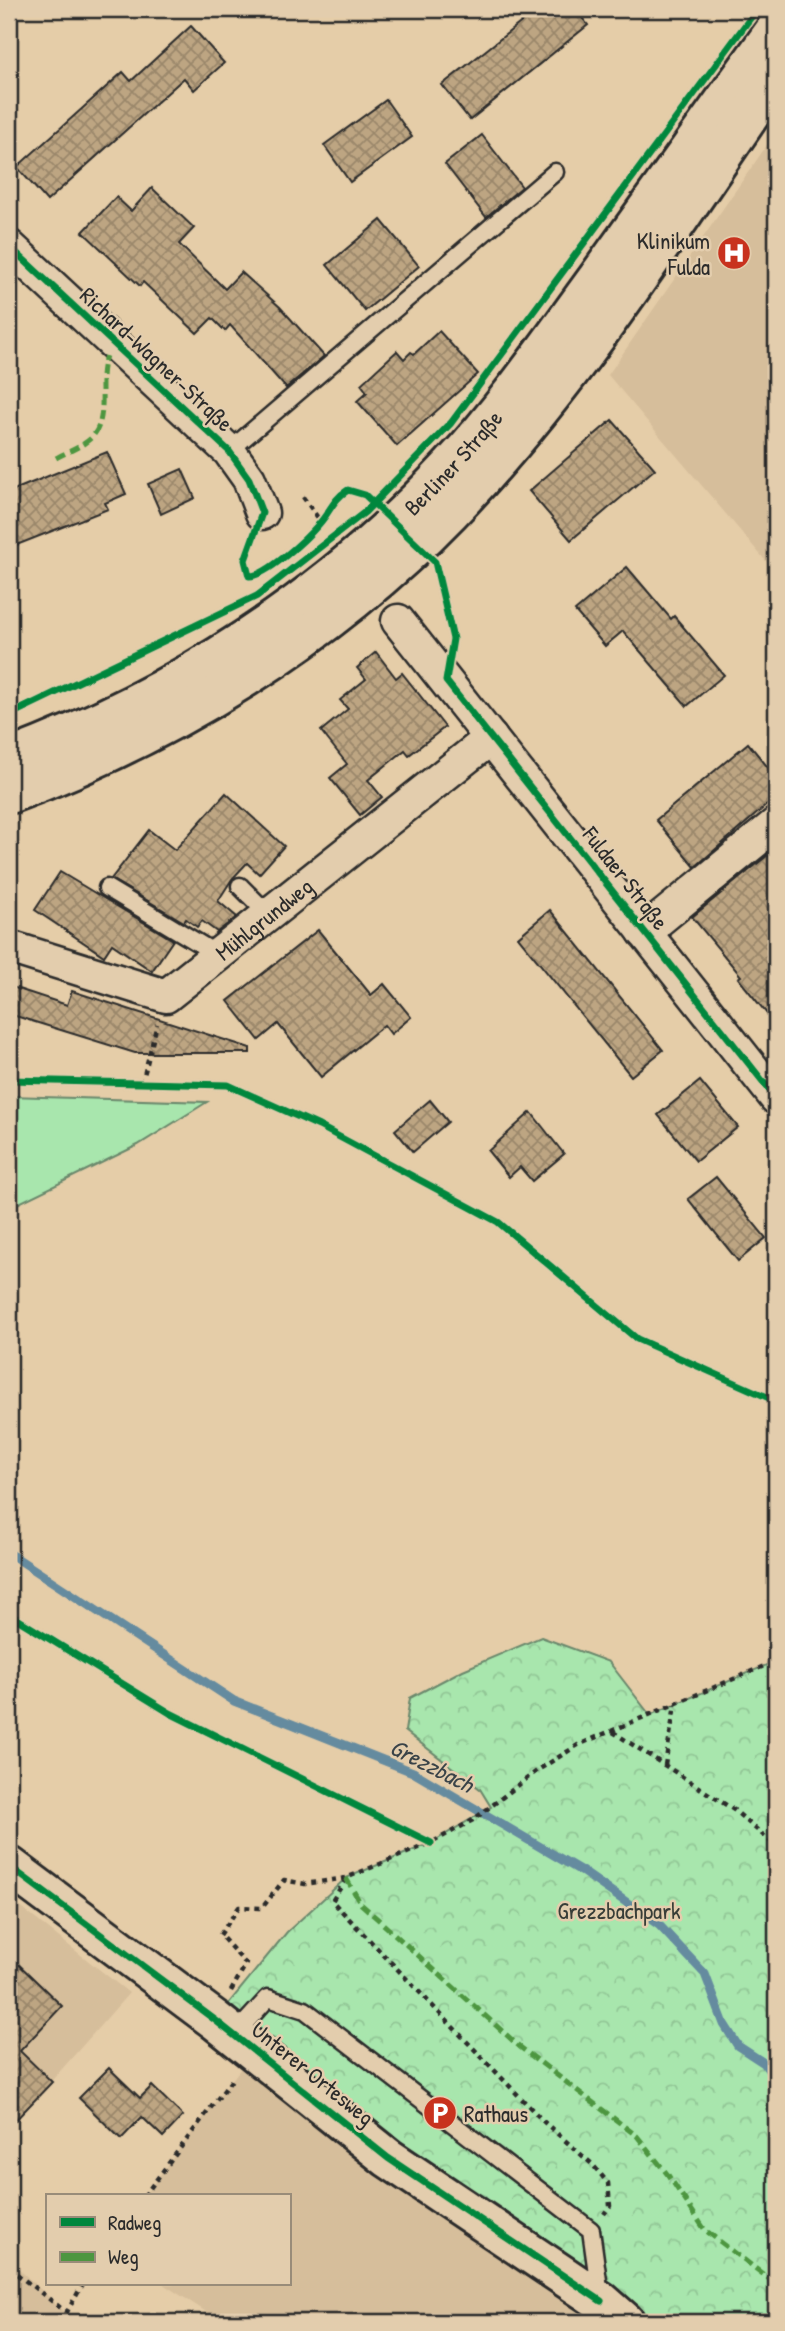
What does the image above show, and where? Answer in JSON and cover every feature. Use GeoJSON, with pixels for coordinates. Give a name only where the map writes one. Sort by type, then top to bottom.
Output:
{"type":"FeatureCollection","features":[{"type":"Feature","properties":{"kind":"main road","name":"Berliner Straße"},"geometry":{"type":"LineString","coordinates":[[9,759],[60,740],[162,692],[243,642],[333,577],[413,505],[490,423],[776,29]]}},
{"type":"Feature","properties":{"kind":"main road","name":"Berliner Straße"},"geometry":{"type":"LineString","coordinates":[[9,794],[144,736],[240,681],[329,619],[410,551],[489,470],[558,386],[776,77]]}},
{"type":"Feature","properties":{"kind":"main road","name":"Unterer Ortesweg"},"geometry":{"type":"LineString","coordinates":[[9,1866],[234,2035],[388,2158],[613,2312]]}},
{"type":"Feature","properties":{"kind":"street","name":"Richard-Wagner-Straße"},"geometry":{"type":"LineString","coordinates":[[9,246],[229,451],[248,479],[262,513]]}},
{"type":"Feature","properties":{"kind":"street","name":"Fuldaer Straße"},"geometry":{"type":"LineString","coordinates":[[398,621],[776,1098]]}},
{"type":"Feature","properties":{"kind":"street","name":"Mühlgrundweg"},"geometry":{"type":"LineString","coordinates":[[166,996],[220,956],[491,738]]}},
{"type":"Feature","properties":{"kind":"street","name":"Fuldaer Straße"},"geometry":{"type":"LineString","coordinates":[[644,932],[776,824]]}},
{"type":"Feature","properties":{"kind":"street"},"geometry":{"type":"LineString","coordinates":[[9,947],[166,996]]}},
{"type":"Feature","properties":{"kind":"lane"},"geometry":{"type":"LineString","coordinates":[[229,451],[555,172]]}},
{"type":"Feature","properties":{"kind":"lane"},"geometry":{"type":"LineString","coordinates":[[240,886],[270,916]]}},
{"type":"Feature","properties":{"kind":"lane"},"geometry":{"type":"LineString","coordinates":[[107,888],[220,956]]}},
{"type":"Feature","properties":{"kind":"lane"},"geometry":{"type":"LineString","coordinates":[[234,2035],[268,1998],[305,2010],[591,2230],[613,2312]]}},
{"type":"Feature","properties":{"kind":"path"},"geometry":{"type":"LineString","coordinates":[[303,497],[321,522]]}},
{"type":"Feature","properties":{"kind":"path"},"geometry":{"type":"LineString","coordinates":[[142,1083],[166,996]]}},
{"type":"Feature","properties":{"kind":"path"},"geometry":{"type":"LineString","coordinates":[[145,2194],[234,2035],[246,1964],[220,1935],[239,1907],[262,1908],[284,1880],[305,1884],[346,1878],[431,1843],[473,1819],[538,1770],[578,1745],[776,1661]]}},
{"type":"Feature","properties":{"kind":"path"},"geometry":{"type":"LineString","coordinates":[[665,1766],[675,1704]]}},
{"type":"Feature","properties":{"kind":"path"},"geometry":{"type":"LineString","coordinates":[[612,1731],[734,1810],[776,1846]]}},
{"type":"Feature","properties":{"kind":"path"},"geometry":{"type":"LineString","coordinates":[[346,1878],[332,1902],[544,2122],[608,2183],[610,2206],[591,2230]]}},
{"type":"Feature","properties":{"kind":"path"},"geometry":{"type":"LineString","coordinates":[[9,2268],[79,2322]]}},
{"type":"Feature","properties":{"kind":"path"},"geometry":{"type":"LineString","coordinates":[[61,2322],[82,2286]]}},
{"type":"Feature","properties":{"kind":"shaded area","name":"Klinikum Fulda"},"geometry":{"type":"Polygon","coordinates":[[[776,132],[776,573],[608,375],[776,132]]]}},
{"type":"Feature","properties":{"kind":"shaded area"},"geometry":{"type":"Polygon","coordinates":[[[9,1898],[129,1993],[9,2129],[9,1898]]]}},
{"type":"Feature","properties":{"kind":"shaded area"},"geometry":{"type":"Polygon","coordinates":[[[254,2051],[625,2322],[222,2322],[166,2286],[290,2286],[290,2194],[146,2194],[254,2051]]]}},
{"type":"Feature","properties":{"kind":"shaded area"},"geometry":{"type":"Polygon","coordinates":[[[9,2260],[65,2312],[61,2322],[9,2322],[9,2260]]]}},
{"type":"Feature","properties":{"kind":"green space"},"geometry":{"type":"Polygon","coordinates":[[[9,1096],[207,1102],[138,1145],[9,1208],[9,1096]]]}},
{"type":"Feature","properties":{"kind":"green space","name":"Grezzbachpark"},"geometry":{"type":"Polygon","coordinates":[[[541,1637],[609,1662],[650,1715],[776,1661],[776,2322],[625,2322],[215,2020],[287,1932],[346,1878],[431,1843],[491,1807],[480,1789],[405,1731],[410,1698],[463,1670],[541,1637]]]}},
{"type":"Feature","properties":{"kind":"building"},"geometry":{"type":"Polygon","coordinates":[[[538,9],[575,9],[588,25],[470,120],[442,85],[538,9]]]}},
{"type":"Feature","properties":{"kind":"building"},"geometry":{"type":"Polygon","coordinates":[[[191,26],[224,63],[194,90],[184,78],[47,201],[17,167],[123,72],[131,81],[191,26]]]}},
{"type":"Feature","properties":{"kind":"building"},"geometry":{"type":"Polygon","coordinates":[[[386,100],[412,137],[350,182],[324,145],[386,100]]]}},
{"type":"Feature","properties":{"kind":"building"},"geometry":{"type":"Polygon","coordinates":[[[482,135],[522,187],[486,217],[445,164],[482,135]]]}},
{"type":"Feature","properties":{"kind":"building"},"geometry":{"type":"Polygon","coordinates":[[[152,188],[194,228],[179,244],[225,289],[241,272],[280,307],[324,356],[286,388],[230,325],[225,331],[212,318],[197,333],[143,282],[140,286],[83,232],[116,197],[131,211],[152,188]]]}},
{"type":"Feature","properties":{"kind":"building"},"geometry":{"type":"Polygon","coordinates":[[[381,220],[419,266],[365,311],[327,265],[381,220]]]}},
{"type":"Feature","properties":{"kind":"building"},"geometry":{"type":"Polygon","coordinates":[[[439,331],[478,374],[397,446],[357,401],[367,392],[361,384],[397,351],[404,359],[411,352],[414,354],[439,331]]]}},
{"type":"Feature","properties":{"kind":"building"},"geometry":{"type":"Polygon","coordinates":[[[612,420],[655,469],[571,540],[529,491],[612,420]]]}},
{"type":"Feature","properties":{"kind":"building"},"geometry":{"type":"Polygon","coordinates":[[[107,452],[126,494],[105,503],[108,509],[9,548],[9,492],[107,452]]]}},
{"type":"Feature","properties":{"kind":"building"},"geometry":{"type":"Polygon","coordinates":[[[182,469],[195,498],[161,514],[148,484],[182,469]]]}},
{"type":"Feature","properties":{"kind":"building"},"geometry":{"type":"Polygon","coordinates":[[[627,567],[671,619],[674,616],[724,675],[687,706],[623,631],[605,646],[575,611],[627,567]]]}},
{"type":"Feature","properties":{"kind":"building"},"geometry":{"type":"Polygon","coordinates":[[[376,652],[396,678],[402,673],[445,727],[409,755],[405,750],[368,780],[382,797],[360,815],[330,778],[347,764],[321,731],[348,709],[340,700],[366,679],[357,668],[376,652]]]}},
{"type":"Feature","properties":{"kind":"building"},"geometry":{"type":"Polygon","coordinates":[[[748,743],[776,777],[776,797],[695,867],[656,820],[748,743]]]}},
{"type":"Feature","properties":{"kind":"building"},"geometry":{"type":"Polygon","coordinates":[[[226,793],[284,846],[259,874],[247,863],[232,879],[218,901],[237,917],[217,932],[202,921],[197,927],[186,919],[184,922],[111,879],[149,830],[175,850],[226,793]]]}},
{"type":"Feature","properties":{"kind":"building"},"geometry":{"type":"Polygon","coordinates":[[[768,855],[776,865],[776,1025],[738,978],[741,976],[692,917],[768,855]]]}},
{"type":"Feature","properties":{"kind":"building"},"geometry":{"type":"Polygon","coordinates":[[[60,872],[173,940],[152,971],[112,944],[104,956],[35,910],[60,872]]]}},
{"type":"Feature","properties":{"kind":"building"},"geometry":{"type":"Polygon","coordinates":[[[550,910],[663,1050],[631,1076],[518,937],[550,910]]]}},
{"type":"Feature","properties":{"kind":"building"},"geometry":{"type":"Polygon","coordinates":[[[318,930],[371,995],[384,984],[411,1017],[391,1034],[384,1025],[321,1077],[278,1024],[259,1040],[228,1001],[318,930]]]}},
{"type":"Feature","properties":{"kind":"building"},"geometry":{"type":"Polygon","coordinates":[[[9,986],[67,1005],[72,991],[250,1048],[250,1053],[135,1053],[9,1014],[9,986]]]}},
{"type":"Feature","properties":{"kind":"building"},"geometry":{"type":"Polygon","coordinates":[[[700,1081],[738,1127],[696,1161],[658,1115],[700,1081]]]}},
{"type":"Feature","properties":{"kind":"building"},"geometry":{"type":"Polygon","coordinates":[[[430,1100],[448,1122],[413,1152],[395,1130],[430,1100]]]}},
{"type":"Feature","properties":{"kind":"building"},"geometry":{"type":"Polygon","coordinates":[[[531,1112],[564,1154],[532,1181],[520,1167],[509,1177],[488,1151],[531,1112]]]}},
{"type":"Feature","properties":{"kind":"building"},"geometry":{"type":"Polygon","coordinates":[[[716,1177],[766,1238],[738,1261],[688,1199],[716,1177]]]}},
{"type":"Feature","properties":{"kind":"building"},"geometry":{"type":"Polygon","coordinates":[[[9,1955],[62,2006],[20,2051],[52,2082],[9,2127],[9,1955]]]}},
{"type":"Feature","properties":{"kind":"building"},"geometry":{"type":"Polygon","coordinates":[[[109,2068],[140,2098],[152,2086],[183,2116],[163,2137],[142,2117],[121,2139],[79,2098],[109,2068]]]}},
{"type":"Feature","properties":{"kind":"waterway","name":"Grezzbach"},"geometry":{"type":"LineString","coordinates":[[9,1553],[234,1701],[413,1772],[583,1872],[659,1925],[705,1974],[724,2024],[738,2046],[764,2063],[776,2080]]}},
{"type":"Feature","properties":{"kind":"marked path"},"geometry":{"type":"LineString","coordinates":[[56,458],[85,443],[98,428],[106,356]]}},
{"type":"Feature","properties":{"kind":"marked path"},"geometry":{"type":"LineString","coordinates":[[346,1878],[361,1904],[520,2047],[637,2136],[668,2175],[705,2230],[776,2284]]}},
{"type":"Feature","properties":{"kind":"cycle path"},"geometry":{"type":"LineString","coordinates":[[9,715],[257,596],[365,512],[451,423],[757,9]]}},
{"type":"Feature","properties":{"kind":"cycle path"},"geometry":{"type":"LineString","coordinates":[[9,246],[229,451],[249,479],[262,513],[245,560],[249,576],[275,564],[296,547],[348,490],[365,495],[435,562],[453,639],[446,681],[776,1098]]}},
{"type":"Feature","properties":{"kind":"cycle path"},"geometry":{"type":"LineString","coordinates":[[9,1080],[228,1085],[319,1126],[498,1222],[637,1339],[776,1401]]}},
{"type":"Feature","properties":{"kind":"cycle path"},"geometry":{"type":"LineString","coordinates":[[9,1614],[170,1713],[431,1843]]}},
{"type":"Feature","properties":{"kind":"cycle path"},"geometry":{"type":"LineString","coordinates":[[9,1866],[215,2020],[388,2158],[601,2301]]}},
{"type":"Feature","properties":{"kind":"place","name":"Klinikum Fulda"},"geometry":{"type":"Point","coordinates":[734,253]}},
{"type":"Feature","properties":{"kind":"place","name":"Rathaus"},"geometry":{"type":"Point","coordinates":[440,2113]}}]}
